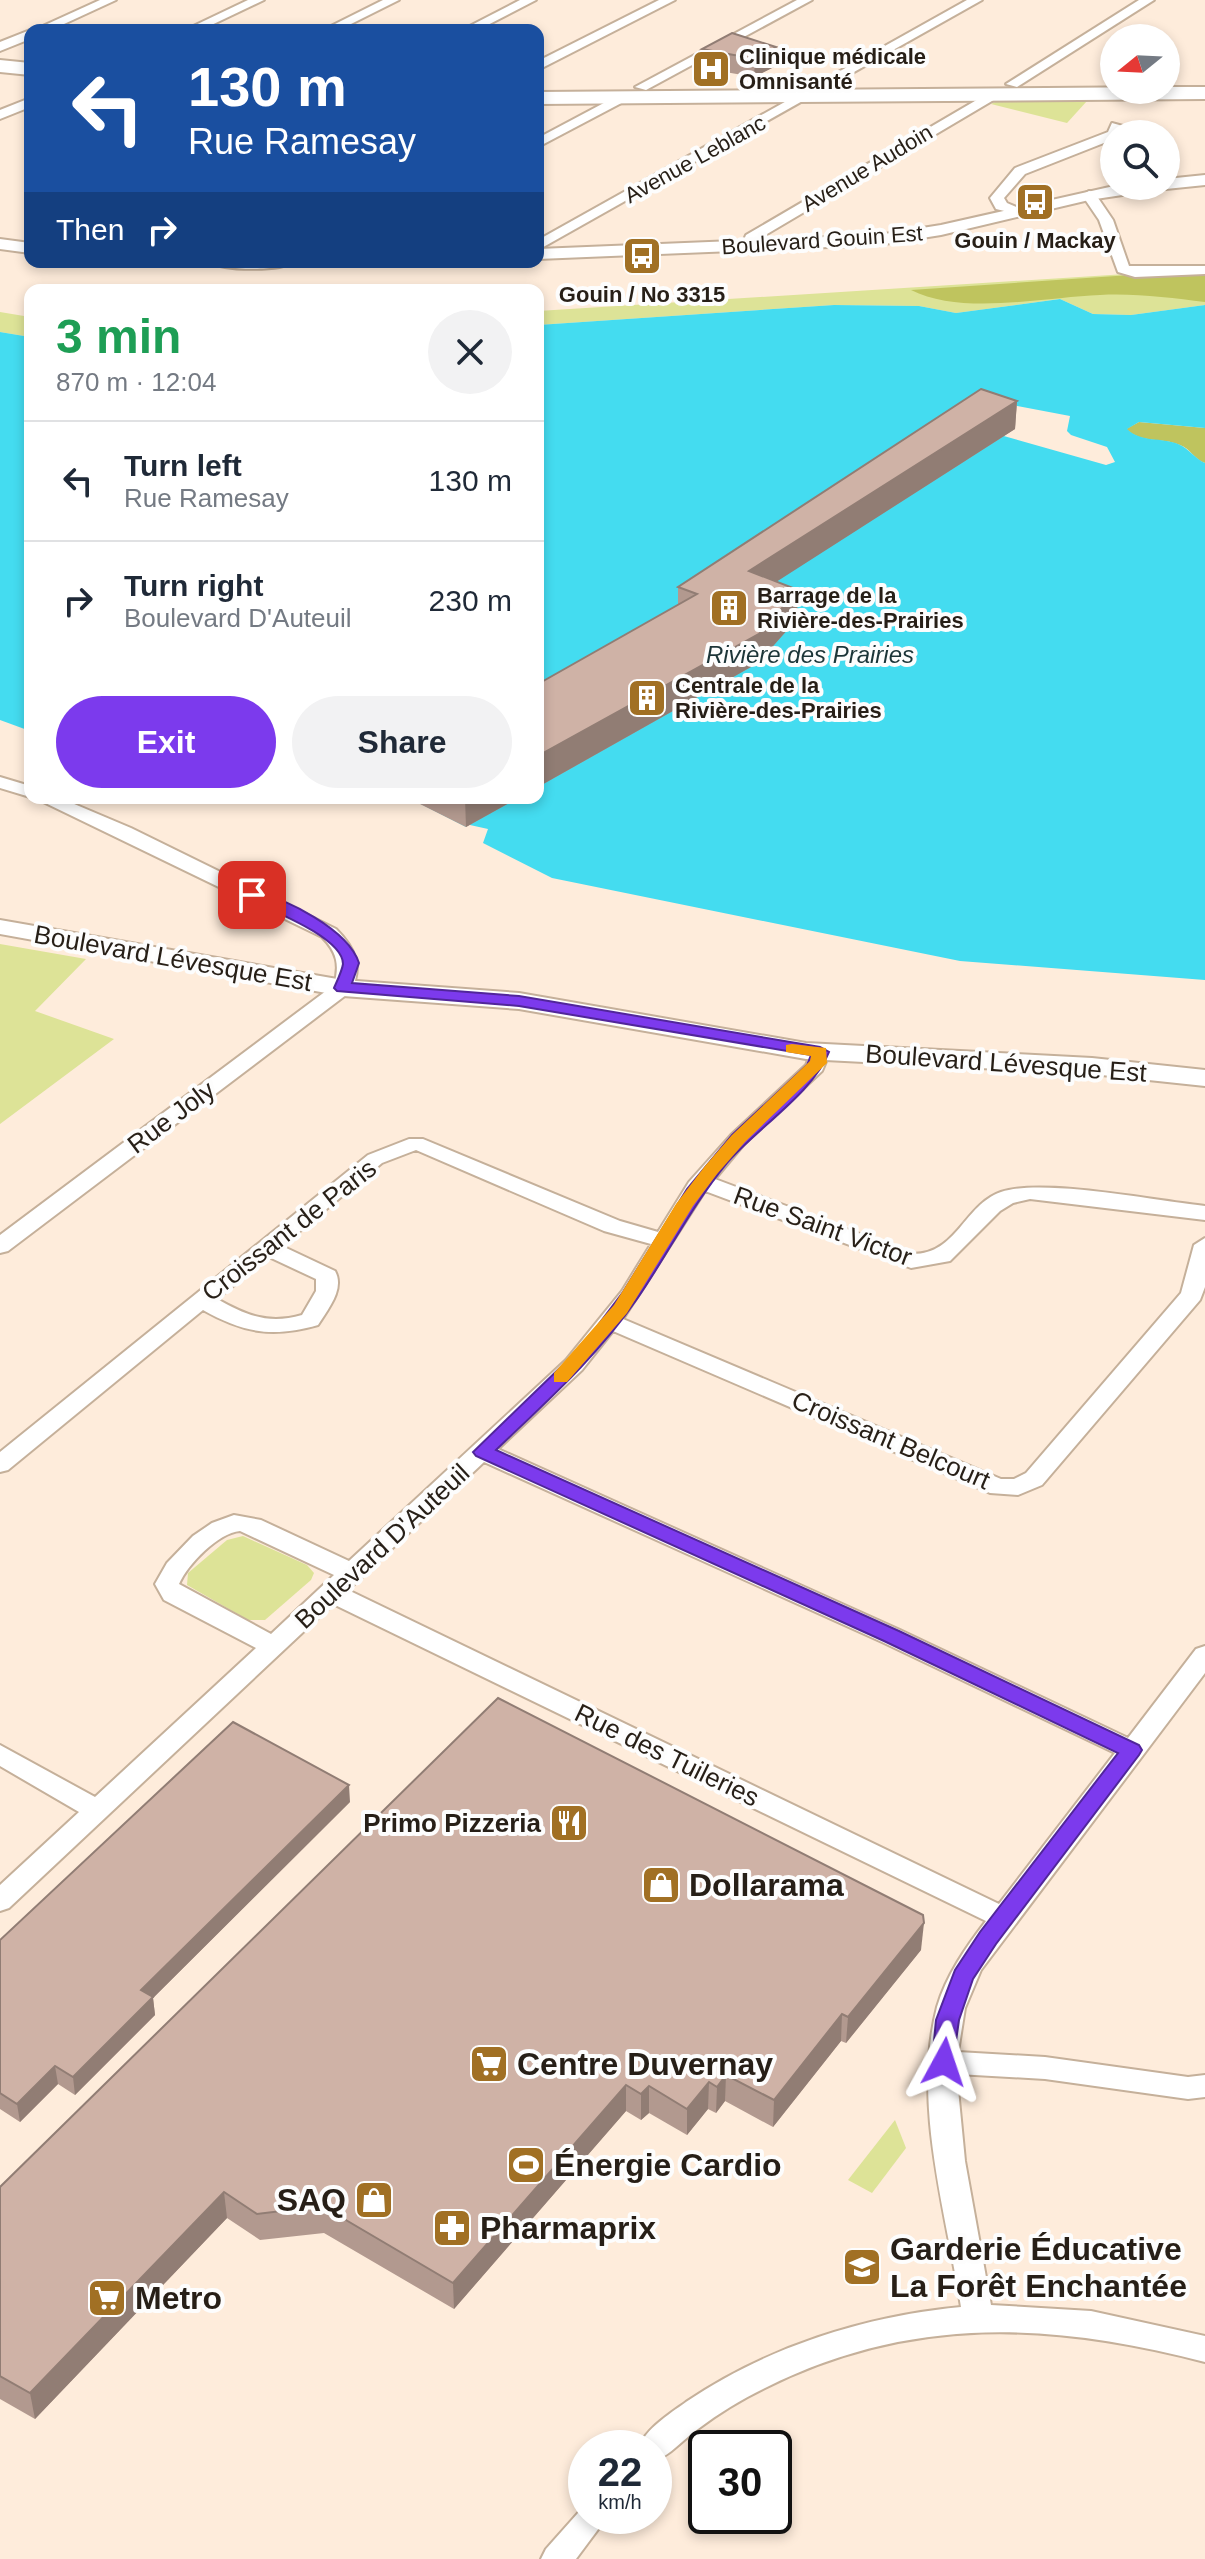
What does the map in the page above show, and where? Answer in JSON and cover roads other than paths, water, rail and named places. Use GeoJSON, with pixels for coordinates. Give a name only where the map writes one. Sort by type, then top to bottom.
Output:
{"type":"FeatureCollection","features":[{"type":"Feature","properties":{"kind":"main road"},"geometry":{"type":"LineString","coordinates":[[0,66],[24,68]]}},
{"type":"Feature","properties":{"kind":"main road"},"geometry":{"type":"LineString","coordinates":[[0,78],[24,80]]}},
{"type":"Feature","properties":{"kind":"main road"},"geometry":{"type":"LineString","coordinates":[[1180,82],[1205,82]]}},
{"type":"Feature","properties":{"kind":"main road"},"geometry":{"type":"LineString","coordinates":[[544,87],[1100,83]]}},
{"type":"Feature","properties":{"kind":"main road"},"geometry":{"type":"LineString","coordinates":[[544,98],[1205,93]]}},
{"type":"Feature","properties":{"kind":"street"},"geometry":{"type":"LineString","coordinates":[[54,24],[110,0]]}},
{"type":"Feature","properties":{"kind":"street"},"geometry":{"type":"LineString","coordinates":[[204,24],[258,0]]}},
{"type":"Feature","properties":{"kind":"street"},"geometry":{"type":"LineString","coordinates":[[342,24],[393,0]]}},
{"type":"Feature","properties":{"kind":"street"},"geometry":{"type":"LineString","coordinates":[[480,24],[530,0]]}},
{"type":"Feature","properties":{"kind":"street"},"geometry":{"type":"LineString","coordinates":[[544,63],[669,0]]}},
{"type":"Feature","properties":{"kind":"street"},"geometry":{"type":"LineString","coordinates":[[641,87],[806,0]]}},
{"type":"Feature","properties":{"kind":"street","name":"Avenue Leblanc"},"geometry":{"type":"LineString","coordinates":[[544,243],[976,0]]}},
{"type":"Feature","properties":{"kind":"street"},"geometry":{"type":"LineString","coordinates":[[1012,84],[1148,0]]}},
{"type":"Feature","properties":{"kind":"street"},"geometry":{"type":"LineString","coordinates":[[0,47],[24,37]]}},
{"type":"Feature","properties":{"kind":"street","name":"Avenue Audoin"},"geometry":{"type":"LineString","coordinates":[[748,247],[751,238],[992,95]]}},
{"type":"Feature","properties":{"kind":"street"},"geometry":{"type":"LineString","coordinates":[[544,140],[622,99]]}},
{"type":"Feature","properties":{"kind":"street"},"geometry":{"type":"LineString","coordinates":[[0,115],[24,105]]}},
{"type":"Feature","properties":{"kind":"street"},"geometry":{"type":"LineString","coordinates":[[1016,212],[1001,206],[997,198],[1015,174],[1100,140]]}},
{"type":"Feature","properties":{"kind":"street"},"geometry":{"type":"LineString","coordinates":[[1180,183],[1205,180]]}},
{"type":"Feature","properties":{"kind":"street","name":"Boulevard Gouin Est"},"geometry":{"type":"LineString","coordinates":[[544,254],[748,247],[893,238],[1100,193]]}},
{"type":"Feature","properties":{"kind":"street"},"geometry":{"type":"LineString","coordinates":[[1089,195],[1106,220],[1120,267],[1129,272],[1205,270]]}},
{"type":"Feature","properties":{"kind":"street"},"geometry":{"type":"LineString","coordinates":[[0,244],[24,246]]}},
{"type":"Feature","properties":{"kind":"street"},"geometry":{"type":"LineString","coordinates":[[0,782],[24,790]]}},
{"type":"Feature","properties":{"kind":"street"},"geometry":{"type":"LineString","coordinates":[[58,804],[124,832],[329,933],[346,949],[351,963],[343,988]]}},
{"type":"Feature","properties":{"kind":"street","name":"Boulevard Lévesque Est"},"geometry":{"type":"LineString","coordinates":[[0,927],[343,988],[519,1001],[820,1052],[1092,1066],[1205,1078]]}},
{"type":"Feature","properties":{"kind":"street","name":"Rue Joly"},"geometry":{"type":"LineString","coordinates":[[0,1246],[343,988]]}},
{"type":"Feature","properties":{"kind":"street","name":"Boulevard D'Auteuil"},"geometry":{"type":"LineString","coordinates":[[0,1901],[574,1365],[611,1322],[702,1182],[738,1139],[815,1067],[820,1052]]}},
{"type":"Feature","properties":{"kind":"street","name":"Croissant de Paris"},"geometry":{"type":"LineString","coordinates":[[0,1464],[375,1159],[416,1143],[612,1226],[663,1240]]}},
{"type":"Feature","properties":{"kind":"street","name":"Rue Saint Victor"},"geometry":{"type":"LineString","coordinates":[[702,1182],[911,1261],[930,1264],[945,1257],[1004,1198],[1030,1192],[1205,1213]]}},
{"type":"Feature","properties":{"kind":"street","name":"Croissant Belcourt"},"geometry":{"type":"LineString","coordinates":[[611,1322],[998,1487],[1018,1487],[1034,1479],[1192,1295],[1205,1245]]}},
{"type":"Feature","properties":{"kind":"street"},"geometry":{"type":"LineString","coordinates":[[201,1300],[252,1327],[281,1330],[310,1320],[327,1291],[327,1276],[266,1247]]}},
{"type":"Feature","properties":{"kind":"street"},"geometry":{"type":"LineString","coordinates":[[483,1452],[891,1636],[1131,1750]]}},
{"type":"Feature","properties":{"kind":"street"},"geometry":{"type":"LineString","coordinates":[[273,1646],[173,1594],[167,1584],[170,1572],[217,1530],[237,1523],[257,1528],[352,1573]]}},
{"type":"Feature","properties":{"kind":"street","name":"Rue des Tuileries"},"geometry":{"type":"LineString","coordinates":[[332,1593],[1003,1918]]}},
{"type":"Feature","properties":{"kind":"street"},"geometry":{"type":"LineString","coordinates":[[978,2317],[947,2117],[944,2062],[948,2020],[957,1990],[1003,1918],[1205,1655]]}},
{"type":"Feature","properties":{"kind":"street"},"geometry":{"type":"LineString","coordinates":[[0,1754],[97,1810]]}},
{"type":"Feature","properties":{"kind":"street"},"geometry":{"type":"LineString","coordinates":[[944,2062],[1045,2068],[1188,2088],[1205,2086]]}},
{"type":"Feature","properties":{"kind":"street"},"geometry":{"type":"LineString","coordinates":[[672,2432],[702,2407],[796,2358],[897,2328],[978,2317],[1093,2322],[1205,2349]]}},
{"type":"Feature","properties":{"kind":"street"},"geometry":{"type":"LineString","coordinates":[[557,2559],[577,2534]]}},
{"type":"Feature","properties":{"kind":"water","name":"Rivière des Prairies"},"geometry":{"type":"Polygon","coordinates":[[[1060,299],[1093,314],[1131,315],[1205,305],[1205,428],[1139,422],[1127,429],[1145,438],[1178,444],[1205,463],[1205,980],[960,961],[552,878],[483,843],[488,829],[470,825],[465,818],[466,827],[421,804],[544,804],[544,325],[834,305],[919,306],[956,313],[1060,299]],[[997,402],[947,420],[1106,465],[1115,462],[1107,447],[1067,431],[1070,416],[997,402]]]}},
{"type":"Feature","properties":{"kind":"water"},"geometry":{"type":"Polygon","coordinates":[[[0,332],[24,336],[24,729],[0,720],[0,332]]]}},
{"type":"Feature","properties":{"kind":"place","name":"Clinique médicale Omnisanté"},"geometry":{"type":"Point","coordinates":[711,69]}},
{"type":"Feature","properties":{"kind":"place","name":"Gouin / Mackay"},"geometry":{"type":"Point","coordinates":[1035,202]}},
{"type":"Feature","properties":{"kind":"place","name":"Gouin / No 3315"},"geometry":{"type":"Point","coordinates":[642,256]}},
{"type":"Feature","properties":{"kind":"place","name":"Barrage de la Rivière-des-Prairies"},"geometry":{"type":"Point","coordinates":[729,608]}},
{"type":"Feature","properties":{"kind":"place","name":"Centrale de la Rivière-des-Prairies"},"geometry":{"type":"Point","coordinates":[647,698]}},
{"type":"Feature","properties":{"kind":"place","name":"Primo Pizzeria"},"geometry":{"type":"Point","coordinates":[569,1823]}},
{"type":"Feature","properties":{"kind":"place","name":"Dollarama"},"geometry":{"type":"Point","coordinates":[661,1885]}},
{"type":"Feature","properties":{"kind":"place","name":"Centre Duvernay"},"geometry":{"type":"Point","coordinates":[489,2064]}},
{"type":"Feature","properties":{"kind":"place","name":"Énergie Cardio"},"geometry":{"type":"Point","coordinates":[526,2165]}},
{"type":"Feature","properties":{"kind":"place","name":"SAQ"},"geometry":{"type":"Point","coordinates":[374,2200]}},
{"type":"Feature","properties":{"kind":"place","name":"Pharmaprix"},"geometry":{"type":"Point","coordinates":[452,2228]}},
{"type":"Feature","properties":{"kind":"place","name":"Garderie Éducative La Forêt Enchantée"},"geometry":{"type":"Point","coordinates":[862,2267]}},
{"type":"Feature","properties":{"kind":"place","name":"Metro"},"geometry":{"type":"Point","coordinates":[107,2298]}}]}
